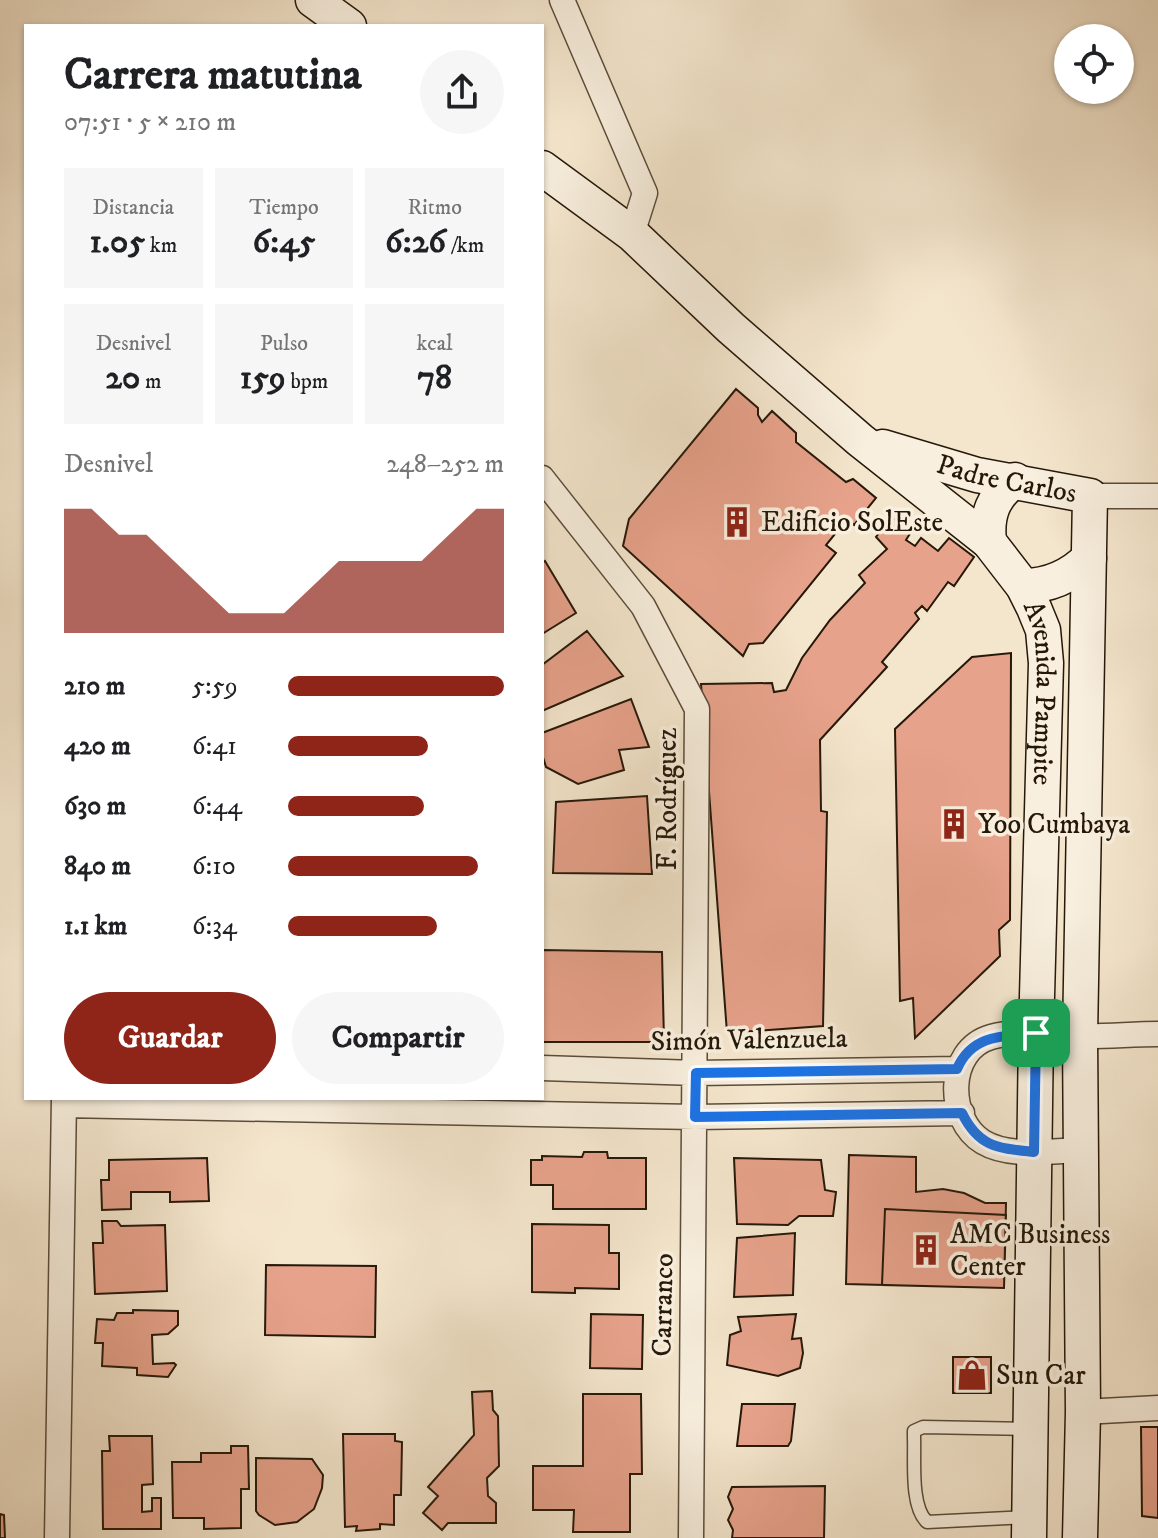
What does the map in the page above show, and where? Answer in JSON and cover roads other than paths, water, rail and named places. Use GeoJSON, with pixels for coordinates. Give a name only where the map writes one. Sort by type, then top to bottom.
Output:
{"type":"FeatureCollection","features":[{"type":"Feature","properties":{"kind":"street"},"geometry":{"type":"LineString","coordinates":[[313,0],[346,24]]}},
{"type":"Feature","properties":{"kind":"street"},"geometry":{"type":"LineString","coordinates":[[562,0],[645,193],[632,234]]}},
{"type":"Feature","properties":{"kind":"street","name":"Avenida Pampite"},"geometry":{"type":"LineString","coordinates":[[544,169],[632,234],[731,328],[860,440],[989,542],[1023,586],[1043,630],[1046,663],[1036,1033],[1030,1527]]}},
{"type":"Feature","properties":{"kind":"street","name":"Padre Carlos"},"geometry":{"type":"LineString","coordinates":[[860,440],[977,475],[1090,496],[1158,496]]}},
{"type":"Feature","properties":{"kind":"street"},"geometry":{"type":"LineString","coordinates":[[989,542],[988,527],[995,500],[1015,480]]}},
{"type":"Feature","properties":{"kind":"street","name":"F. Rodríguez"},"geometry":{"type":"LineString","coordinates":[[544,481],[643,606],[697,709],[696,1073]]}},
{"type":"Feature","properties":{"kind":"street","name":"Avenida Pampite"},"geometry":{"type":"LineString","coordinates":[[1080,1538],[1083,1412],[1080,1036],[1090,496]]}},
{"type":"Feature","properties":{"kind":"street"},"geometry":{"type":"LineString","coordinates":[[1023,586],[1052,583],[1078,569],[1089,558]]}},
{"type":"Feature","properties":{"kind":"street"},"geometry":{"type":"LineString","coordinates":[[1081,1150],[1034,1152],[984,1142],[970,1131],[962,1113],[956,1091],[957,1069],[961,1059],[990,1037],[1036,1033],[1080,1036],[1158,1034]]}},
{"type":"Feature","properties":{"kind":"street","name":"Simón Valenzuela"},"geometry":{"type":"LineString","coordinates":[[544,1068],[696,1073],[957,1069]]}},
{"type":"Feature","properties":{"kind":"street","name":"Carranco"},"geometry":{"type":"LineString","coordinates":[[691,1538],[696,1073]]}},
{"type":"Feature","properties":{"kind":"street"},"geometry":{"type":"LineString","coordinates":[[57,1538],[64,1102],[499,1106],[695,1117],[962,1113]]}},
{"type":"Feature","properties":{"kind":"street"},"geometry":{"type":"LineString","coordinates":[[1031,1421],[1083,1412],[1158,1408]]}},
{"type":"Feature","properties":{"kind":"lane"},"geometry":{"type":"LineString","coordinates":[[1030,1527],[927,1522],[921,1515],[917,1501],[914,1431],[923,1427],[1031,1421]]}},
{"type":"Feature","properties":{"kind":"place","name":"Edificio SolEste"},"geometry":{"type":"Point","coordinates":[737,522]}},
{"type":"Feature","properties":{"kind":"place","name":"Yoo Cumbaya"},"geometry":{"type":"Point","coordinates":[954,824]}},
{"type":"Feature","properties":{"kind":"place","name":"AMC Business Center"},"geometry":{"type":"Point","coordinates":[926,1250]}},
{"type":"Feature","properties":{"kind":"place","name":"Sun Car"},"geometry":{"type":"Point","coordinates":[972,1375]}}]}
